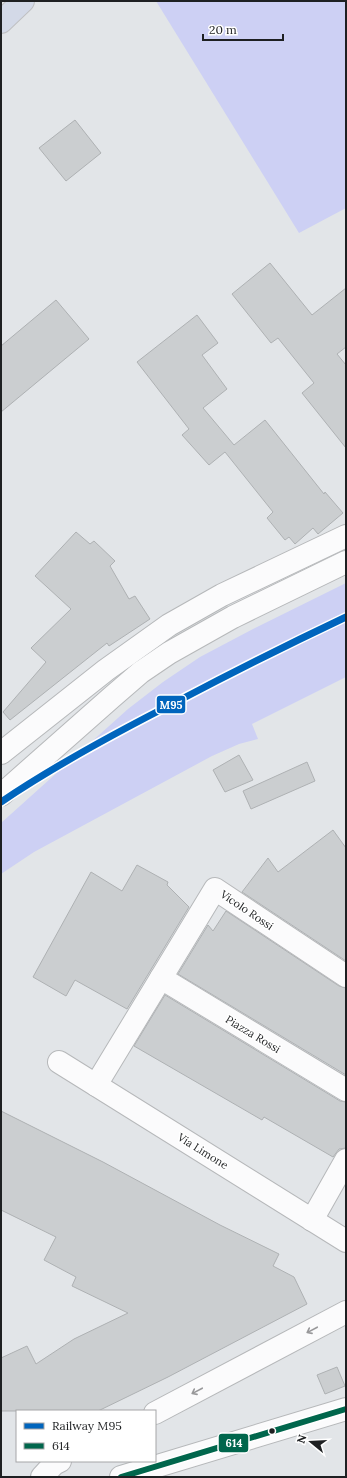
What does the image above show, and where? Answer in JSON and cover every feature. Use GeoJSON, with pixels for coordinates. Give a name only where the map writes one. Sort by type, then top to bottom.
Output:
{"type":"FeatureCollection","features":[{"type":"Feature","properties":{"kind":"highway"},"geometry":{"type":"LineString","coordinates":[[1,22],[23,1]]}},
{"type":"Feature","properties":{"kind":"street"},"geometry":{"type":"LineString","coordinates":[[1,753],[106,670],[169,625],[222,595],[346,536]]}},
{"type":"Feature","properties":{"kind":"street"},"geometry":{"type":"LineString","coordinates":[[1,795],[141,672],[169,653],[233,617],[346,562]]}},
{"type":"Feature","properties":{"kind":"street","name":"Vicolo Rossi"},"geometry":{"type":"LineString","coordinates":[[161,978],[215,889],[346,976]]}},
{"type":"Feature","properties":{"kind":"street"},"geometry":{"type":"LineString","coordinates":[[96,1085],[161,978]]}},
{"type":"Feature","properties":{"kind":"street","name":"Piazza Rossi"},"geometry":{"type":"LineString","coordinates":[[161,978],[346,1090]]}},
{"type":"Feature","properties":{"kind":"street","name":"Via Limone"},"geometry":{"type":"LineString","coordinates":[[59,1062],[346,1241]]}},
{"type":"Feature","properties":{"kind":"street"},"geometry":{"type":"LineString","coordinates":[[312,1220],[346,1160]]}},
{"type":"Feature","properties":{"kind":"street"},"geometry":{"type":"LineString","coordinates":[[156,1412],[346,1312]]}},
{"type":"Feature","properties":{"kind":"street"},"geometry":{"type":"LineString","coordinates":[[121,1477],[346,1409]]}},
{"type":"Feature","properties":{"kind":"street"},"geometry":{"type":"LineString","coordinates":[[42,1477],[54,1464],[58,1462]]}},
{"type":"Feature","properties":{"kind":"shaded area"},"geometry":{"type":"Polygon","coordinates":[[[156,1],[346,1],[346,208],[299,233],[156,1]]]}},
{"type":"Feature","properties":{"kind":"shaded area"},"geometry":{"type":"Polygon","coordinates":[[[346,583],[346,677],[252,724],[258,739],[239,744],[212,756],[34,852],[1,874],[1,823],[128,709],[163,682],[200,657],[346,583]]]}},
{"type":"Feature","properties":{"kind":"building"},"geometry":{"type":"Polygon","coordinates":[[[75,120],[101,153],[66,181],[39,148],[75,120]]]}},
{"type":"Feature","properties":{"kind":"building"},"geometry":{"type":"Polygon","coordinates":[[[270,263],[312,315],[346,288],[346,347],[337,354],[346,365],[346,448],[302,393],[314,383],[278,338],[271,343],[232,294],[270,263]]]}},
{"type":"Feature","properties":{"kind":"building"},"geometry":{"type":"Polygon","coordinates":[[[56,300],[89,339],[1,412],[1,346],[56,300]]]}},
{"type":"Feature","properties":{"kind":"building"},"geometry":{"type":"Polygon","coordinates":[[[197,315],[218,343],[202,355],[227,389],[203,408],[234,445],[265,420],[324,494],[325,492],[343,513],[318,534],[313,528],[295,544],[289,537],[285,540],[267,518],[273,512],[225,452],[209,465],[182,435],[189,429],[137,362],[197,315]]]}},
{"type":"Feature","properties":{"kind":"building"},"geometry":{"type":"Polygon","coordinates":[[[76,532],[90,544],[94,541],[115,561],[110,566],[129,599],[135,596],[150,619],[109,646],[107,643],[10,720],[3,712],[46,662],[31,648],[71,609],[35,576],[76,532]]]}},
{"type":"Feature","properties":{"kind":"building"},"geometry":{"type":"Polygon","coordinates":[[[239,755],[253,780],[225,792],[213,770],[239,755]]]}},
{"type":"Feature","properties":{"kind":"building"},"geometry":{"type":"Polygon","coordinates":[[[307,762],[315,781],[251,809],[243,791],[307,762]]]}},
{"type":"Feature","properties":{"kind":"building"},"geometry":{"type":"Polygon","coordinates":[[[333,830],[346,848],[346,961],[242,892],[268,858],[278,872],[333,830]]]}},
{"type":"Feature","properties":{"kind":"building"},"geometry":{"type":"Polygon","coordinates":[[[137,865],[168,882],[167,885],[189,907],[127,1009],[75,980],[66,996],[33,977],[91,872],[122,891],[137,865]]]}},
{"type":"Feature","properties":{"kind":"building"},"geometry":{"type":"Polygon","coordinates":[[[226,911],[339,986],[346,988],[346,1075],[178,974],[208,925],[213,931],[226,911]]]}},
{"type":"Feature","properties":{"kind":"building"},"geometry":{"type":"Polygon","coordinates":[[[165,995],[340,1101],[346,1102],[346,1148],[339,1149],[333,1157],[264,1117],[262,1120],[134,1046],[165,995]]]}},
{"type":"Feature","properties":{"kind":"building"},"geometry":{"type":"Polygon","coordinates":[[[1,1111],[103,1162],[220,1225],[279,1254],[273,1266],[294,1277],[307,1304],[168,1377],[100,1410],[1,1411],[1,1358],[27,1346],[36,1364],[74,1339],[128,1313],[72,1286],[76,1277],[44,1260],[56,1237],[1,1210],[1,1111]]]}},
{"type":"Feature","properties":{"kind":"building"},"geometry":{"type":"Polygon","coordinates":[[[337,1367],[345,1386],[325,1394],[317,1375],[337,1367]]]}},
{"type":"Feature","properties":{"kind":"rail line","name":"M95"},"geometry":{"type":"LineString","coordinates":[[1,802],[22,788],[110,737],[240,669],[346,617]]}},
{"type":"Feature","properties":{"kind":"transit line","name":"614"},"geometry":{"type":"LineString","coordinates":[[121,1477],[346,1409]]}}]}
